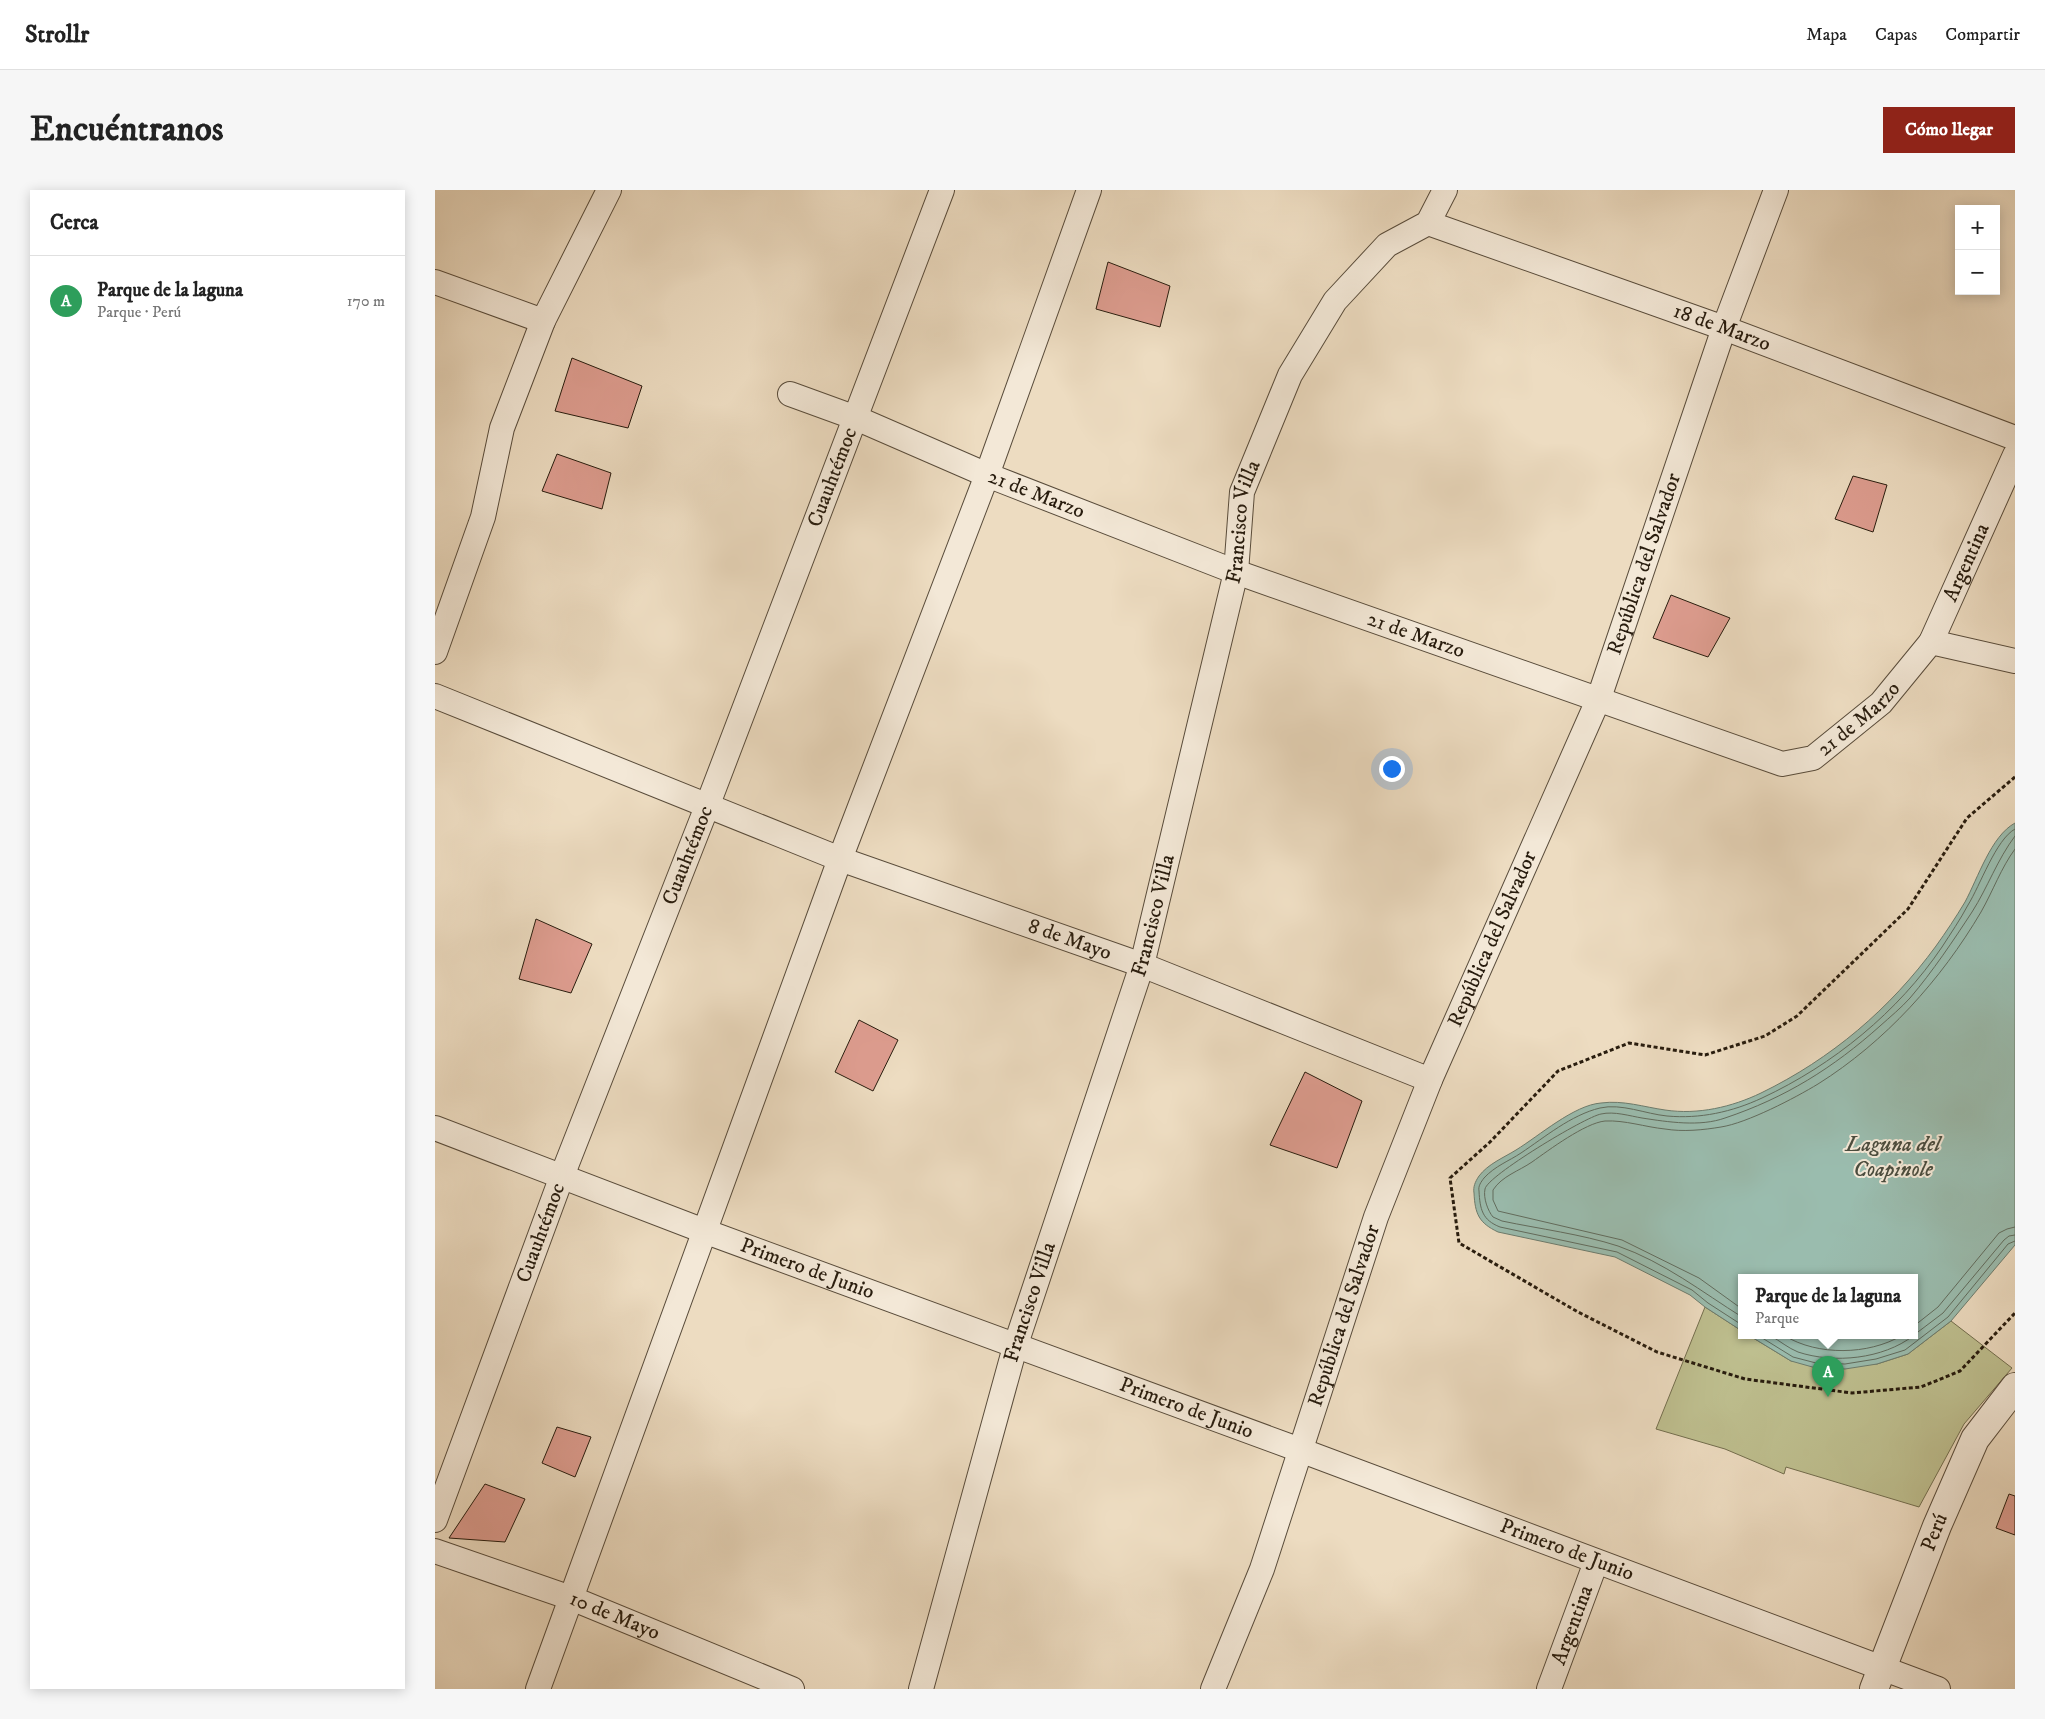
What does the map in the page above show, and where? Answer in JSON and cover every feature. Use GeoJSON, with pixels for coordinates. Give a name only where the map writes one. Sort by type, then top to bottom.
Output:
{"type":"FeatureCollection","features":[{"type":"Feature","properties":{"kind":"street"},"geometry":{"type":"LineString","coordinates":[[435,652],[483,517],[503,428],[543,321],[609,190]]}},
{"type":"Feature","properties":{"kind":"street","name":"Cuauhtémoc"},"geometry":{"type":"LineString","coordinates":[[435,1520],[562,1176],[708,804],[942,190]]}},
{"type":"Feature","properties":{"kind":"street"},"geometry":{"type":"LineString","coordinates":[[538,1689],[840,859],[987,475],[1089,190]]}},
{"type":"Feature","properties":{"kind":"street"},"geometry":{"type":"LineString","coordinates":[[1428,223],[1445,190]]}},
{"type":"Feature","properties":{"kind":"street","name":"República del Salvador"},"geometry":{"type":"LineString","coordinates":[[1213,1689],[1262,1568],[1377,1217],[1430,1080],[1599,698],[1724,328],[1776,190]]}},
{"type":"Feature","properties":{"kind":"street","name":"18 de Marzo"},"geometry":{"type":"LineString","coordinates":[[1428,223],[1724,328],[2015,438]]}},
{"type":"Feature","properties":{"kind":"street","name":"Francisco Villa"},"geometry":{"type":"LineString","coordinates":[[921,1689],[1015,1347],[1142,965],[1236,572],[1242,492],[1290,375],[1335,301],[1387,245],[1428,223]]}},
{"type":"Feature","properties":{"kind":"street"},"geometry":{"type":"LineString","coordinates":[[435,282],[543,321]]}},
{"type":"Feature","properties":{"kind":"street","name":"21 de Marzo"},"geometry":{"type":"LineString","coordinates":[[790,394],[856,418],[987,475],[1236,572],[1599,698],[1782,764],[1813,758],[1881,703],[1931,642]]}},
{"type":"Feature","properties":{"kind":"street","name":"Argentina"},"geometry":{"type":"LineString","coordinates":[[1931,642],[2015,455]]}},
{"type":"Feature","properties":{"kind":"street"},"geometry":{"type":"LineString","coordinates":[[1931,642],[2015,661]]}},
{"type":"Feature","properties":{"kind":"street","name":"8 de Mayo"},"geometry":{"type":"LineString","coordinates":[[435,696],[708,804],[840,859],[1142,965],[1430,1080]]}},
{"type":"Feature","properties":{"kind":"street","name":"Primero de Junio"},"geometry":{"type":"LineString","coordinates":[[435,1128],[704,1231],[1015,1347],[1300,1450],[1596,1562],[1877,1678],[1938,1689]]}},
{"type":"Feature","properties":{"kind":"street","name":"Perú"},"geometry":{"type":"LineString","coordinates":[[1877,1678],[1937,1526],[1975,1439],[2015,1387]]}},
{"type":"Feature","properties":{"kind":"street","name":"10 de Mayo"},"geometry":{"type":"LineString","coordinates":[[435,1551],[571,1598],[792,1689]]}},
{"type":"Feature","properties":{"kind":"street","name":"Argentina"},"geometry":{"type":"LineString","coordinates":[[1549,1689],[1596,1562]]}},
{"type":"Feature","properties":{"kind":"path"},"geometry":{"type":"LineString","coordinates":[[2015,777],[1967,818],[1908,909],[1797,1016],[1765,1036],[1705,1055],[1629,1044],[1558,1071],[1490,1142],[1450,1178],[1459,1243],[1578,1312],[1657,1352],[1745,1379],[1852,1393],[1921,1387],[1960,1371],[2015,1314]]}},
{"type":"Feature","properties":{"kind":"green space"},"geometry":{"type":"Polygon","coordinates":[[[1705,1307],[1738,1328],[1738,1339],[1755,1339],[1791,1361],[1877,1364],[1908,1354],[1951,1321],[2012,1368],[1964,1424],[1919,1507],[1786,1467],[1784,1474],[1725,1449],[1656,1429],[1705,1307]]]}},
{"type":"Feature","properties":{"kind":"water","name":"Laguna del Coapinole"},"geometry":{"type":"Polygon","coordinates":[[[2015,823],[2015,1245],[1951,1321],[1908,1354],[1877,1364],[1845,1369],[1816,1368],[1791,1361],[1755,1339],[1918,1339],[1918,1274],[1738,1274],[1738,1328],[1690,1295],[1615,1257],[1498,1232],[1486,1225],[1479,1217],[1475,1207],[1474,1187],[1479,1176],[1491,1165],[1580,1109],[1609,1102],[1677,1111],[1715,1109],[1750,1098],[1787,1080],[1835,1048],[1879,1011],[1899,991],[1940,941],[1965,902],[1992,847],[2006,829],[2015,823]]]}},
{"type":"Feature","properties":{"kind":"building"},"geometry":{"type":"Polygon","coordinates":[[[1108,262],[1170,286],[1160,327],[1096,309],[1108,262]]]}},
{"type":"Feature","properties":{"kind":"building"},"geometry":{"type":"Polygon","coordinates":[[[572,358],[642,386],[628,428],[555,411],[572,358]]]}},
{"type":"Feature","properties":{"kind":"building"},"geometry":{"type":"Polygon","coordinates":[[[557,454],[611,473],[602,509],[542,491],[557,454]]]}},
{"type":"Feature","properties":{"kind":"building"},"geometry":{"type":"Polygon","coordinates":[[[1853,476],[1887,485],[1873,532],[1835,519],[1853,476]]]}},
{"type":"Feature","properties":{"kind":"building"},"geometry":{"type":"Polygon","coordinates":[[[1671,595],[1730,618],[1708,657],[1653,638],[1671,595]]]}},
{"type":"Feature","properties":{"kind":"building"},"geometry":{"type":"Polygon","coordinates":[[[536,919],[592,944],[571,993],[519,979],[536,919]]]}},
{"type":"Feature","properties":{"kind":"building"},"geometry":{"type":"Polygon","coordinates":[[[859,1020],[898,1040],[873,1091],[835,1072],[859,1020]]]}},
{"type":"Feature","properties":{"kind":"building"},"geometry":{"type":"Polygon","coordinates":[[[1305,1072],[1362,1101],[1337,1168],[1270,1145],[1305,1072]]]}},
{"type":"Feature","properties":{"kind":"building"},"geometry":{"type":"Polygon","coordinates":[[[557,1427],[591,1437],[575,1477],[542,1463],[557,1427]]]}},
{"type":"Feature","properties":{"kind":"building"},"geometry":{"type":"Polygon","coordinates":[[[485,1484],[525,1499],[505,1542],[449,1538],[485,1484]]]}},
{"type":"Feature","properties":{"kind":"building"},"geometry":{"type":"Polygon","coordinates":[[[2009,1494],[2015,1496],[2015,1535],[1996,1528],[2009,1494]]]}},
{"type":"Feature","properties":{"kind":"place","name":"Parque de la laguna"},"geometry":{"type":"Point","coordinates":[1828,1397]}}]}
